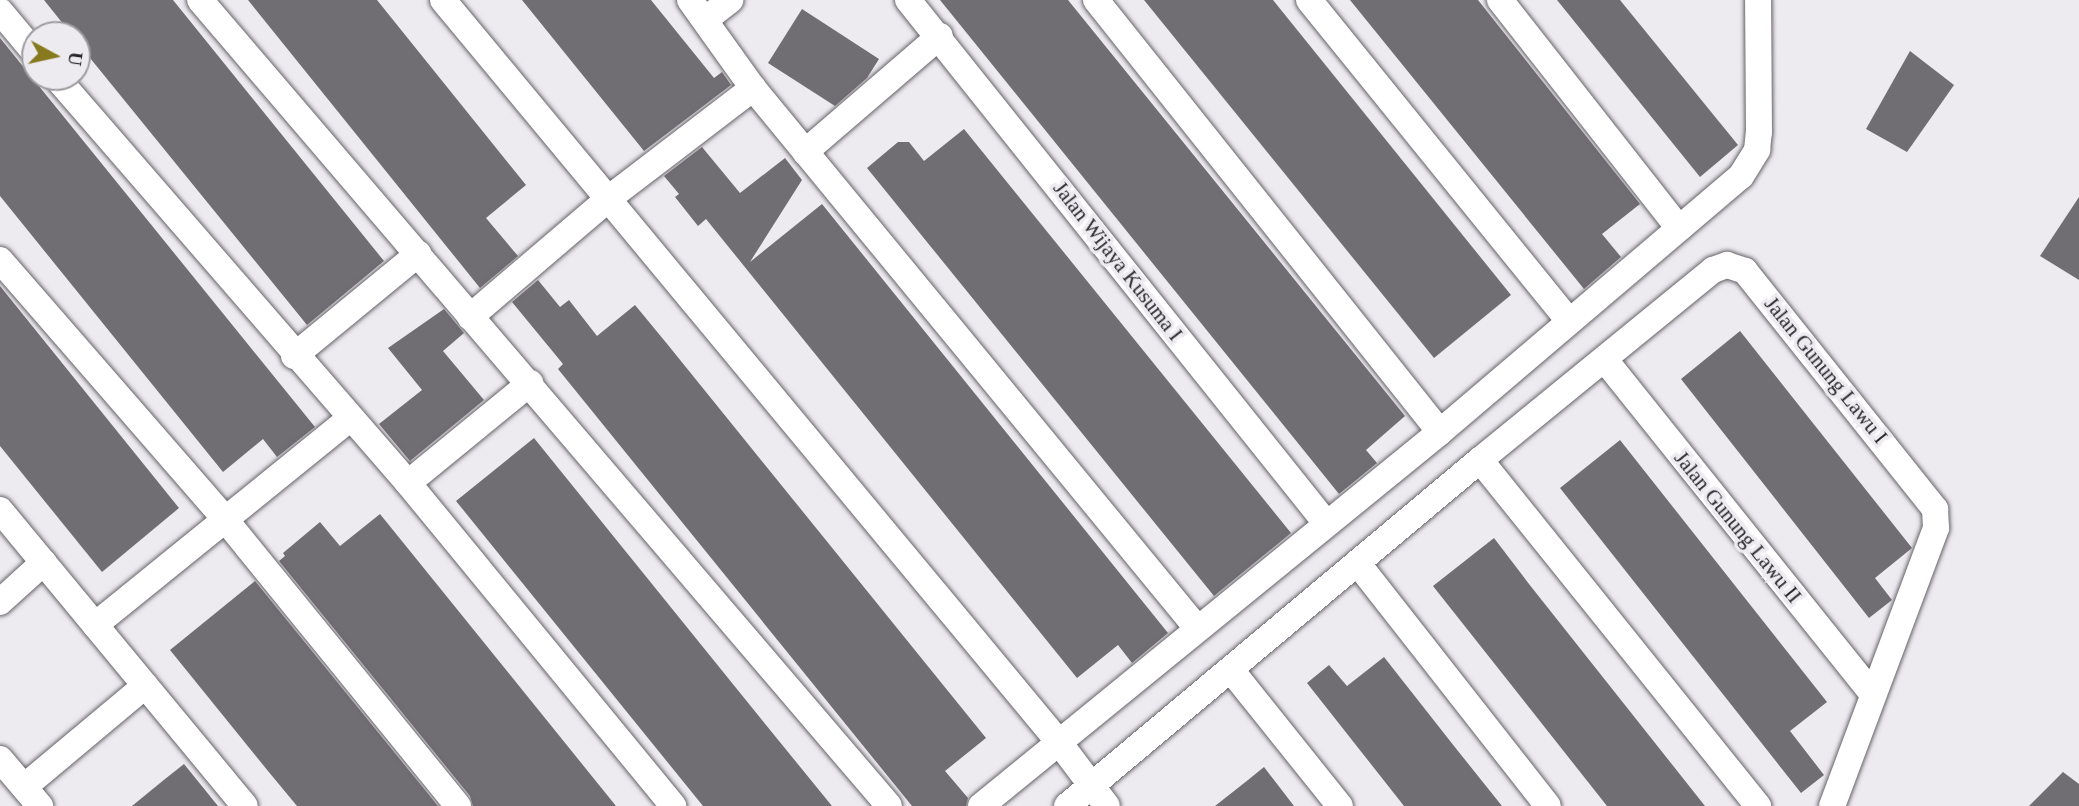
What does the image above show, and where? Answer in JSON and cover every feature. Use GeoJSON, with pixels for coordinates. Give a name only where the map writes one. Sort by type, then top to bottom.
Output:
{"type":"FeatureCollection","features":[{"type":"Feature","properties":{"kind":"street"},"geometry":{"type":"LineString","coordinates":[[201,0],[889,806]]}},
{"type":"Feature","properties":{"kind":"street"},"geometry":{"type":"LineString","coordinates":[[443,0],[1058,741],[1107,806]]}},
{"type":"Feature","properties":{"kind":"street"},"geometry":{"type":"LineString","coordinates":[[730,0],[698,10],[753,88],[1197,628]]}},
{"type":"Feature","properties":{"kind":"street","name":"Jalan Wijaya Kusuma I"},"geometry":{"type":"LineString","coordinates":[[908,0],[940,36],[1326,523]]}},
{"type":"Feature","properties":{"kind":"street"},"geometry":{"type":"LineString","coordinates":[[1096,0],[1440,432]]}},
{"type":"Feature","properties":{"kind":"street"},"geometry":{"type":"LineString","coordinates":[[1308,0],[1568,320]]}},
{"type":"Feature","properties":{"kind":"street"},"geometry":{"type":"LineString","coordinates":[[1500,0],[1679,228]]}},
{"type":"Feature","properties":{"kind":"street"},"geometry":{"type":"LineString","coordinates":[[981,806],[1440,432],[1568,320],[1741,176],[1757,150],[1758,0]]}},
{"type":"Feature","properties":{"kind":"street"},"geometry":{"type":"LineString","coordinates":[[0,11],[21,36]]}},
{"type":"Feature","properties":{"kind":"street"},"geometry":{"type":"LineString","coordinates":[[806,152],[940,36]]}},
{"type":"Feature","properties":{"kind":"street"},"geometry":{"type":"LineString","coordinates":[[470,317],[608,199],[753,88]]}},
{"type":"Feature","properties":{"kind":"street"},"geometry":{"type":"LineString","coordinates":[[68,91],[348,419],[408,483],[673,806]]}},
{"type":"Feature","properties":{"kind":"street"},"geometry":{"type":"LineString","coordinates":[[294,356],[418,254]]}},
{"type":"Feature","properties":{"kind":"street"},"geometry":{"type":"LineString","coordinates":[[0,260],[224,518],[458,806]]}},
{"type":"Feature","properties":{"kind":"street","name":"Jalan Gunung Lawu I"},"geometry":{"type":"LineString","coordinates":[[1605,360],[1713,270],[1727,264],[1745,271],[1928,495],[1936,509],[1936,527],[1872,693]]}},
{"type":"Feature","properties":{"kind":"street"},"geometry":{"type":"LineString","coordinates":[[1067,806],[1359,565],[1480,460],[1605,360]]}},
{"type":"Feature","properties":{"kind":"street","name":"Jalan Gunung Lawu II"},"geometry":{"type":"LineString","coordinates":[[1605,360],[1872,693]]}},
{"type":"Feature","properties":{"kind":"street"},"geometry":{"type":"LineString","coordinates":[[408,483],[530,383]]}},
{"type":"Feature","properties":{"kind":"street"},"geometry":{"type":"LineString","coordinates":[[95,625],[348,419]]}},
{"type":"Feature","properties":{"kind":"street"},"geometry":{"type":"LineString","coordinates":[[1480,460],[1758,806]]}},
{"type":"Feature","properties":{"kind":"street"},"geometry":{"type":"LineString","coordinates":[[0,510],[245,806]]}},
{"type":"Feature","properties":{"kind":"street"},"geometry":{"type":"LineString","coordinates":[[0,602],[44,562]]}},
{"type":"Feature","properties":{"kind":"street"},"geometry":{"type":"LineString","coordinates":[[1359,565],[1548,806]]}},
{"type":"Feature","properties":{"kind":"street"},"geometry":{"type":"LineString","coordinates":[[1231,670],[1340,806]]}},
{"type":"Feature","properties":{"kind":"street"},"geometry":{"type":"LineString","coordinates":[[0,759],[32,797],[145,686]]}},
{"type":"Feature","properties":{"kind":"street"},"geometry":{"type":"LineString","coordinates":[[1832,806],[1872,693]]}},
{"type":"Feature","properties":{"kind":"building"},"geometry":{"type":"Polygon","coordinates":[[[44,0],[173,0],[384,261],[307,325],[91,59],[91,21],[61,21],[44,0]]]}},
{"type":"Feature","properties":{"kind":"building"},"geometry":{"type":"Polygon","coordinates":[[[248,0],[377,0],[526,185],[486,218],[518,256],[480,288],[248,0]]]}},
{"type":"Feature","properties":{"kind":"building"},"geometry":{"type":"Polygon","coordinates":[[[522,0],[651,0],[714,78],[722,72],[731,85],[644,151],[522,0]]]}},
{"type":"Feature","properties":{"kind":"building"},"geometry":{"type":"Polygon","coordinates":[[[940,0],[1068,0],[1405,416],[1366,450],[1377,463],[1339,494],[940,0]]]}},
{"type":"Feature","properties":{"kind":"building"},"geometry":{"type":"Polygon","coordinates":[[[1144,0],[1273,0],[1511,295],[1434,358],[1144,0]]]}},
{"type":"Feature","properties":{"kind":"building"},"geometry":{"type":"Polygon","coordinates":[[[1350,0],[1478,0],[1640,204],[1602,234],[1621,257],[1584,289],[1350,0]]]}},
{"type":"Feature","properties":{"kind":"building"},"geometry":{"type":"Polygon","coordinates":[[[1557,0],[1620,0],[1738,145],[1700,177],[1557,0]]]}},
{"type":"Feature","properties":{"kind":"building"},"geometry":{"type":"Polygon","coordinates":[[[802,9],[879,59],[867,78],[835,106],[768,63],[802,9]]]}},
{"type":"Feature","properties":{"kind":"building"},"geometry":{"type":"Polygon","coordinates":[[[0,38],[21,64],[21,91],[43,91],[315,427],[277,457],[263,439],[223,472],[0,196],[0,38]]]}},
{"type":"Feature","properties":{"kind":"building"},"geometry":{"type":"Polygon","coordinates":[[[1910,51],[1954,85],[1907,152],[1866,129],[1910,51]]]}},
{"type":"Feature","properties":{"kind":"building"},"geometry":{"type":"Polygon","coordinates":[[[964,129],[1291,533],[1214,596],[867,168],[898,142],[909,142],[924,161],[964,129]]]}},
{"type":"Feature","properties":{"kind":"building"},"geometry":{"type":"Polygon","coordinates":[[[702,147],[740,193],[785,158],[802,180],[750,262],[822,204],[1168,633],[1132,663],[1118,645],[1077,678],[706,219],[698,226],[675,197],[679,194],[664,176],[702,147]]]}},
{"type":"Feature","properties":{"kind":"building"},"geometry":{"type":"Polygon","coordinates":[[[2079,197],[2079,280],[2040,256],[2079,197]]]}},
{"type":"Feature","properties":{"kind":"building"},"geometry":{"type":"Polygon","coordinates":[[[538,280],[560,307],[569,300],[597,336],[635,305],[668,345],[986,738],[945,771],[968,798],[966,806],[912,806],[558,369],[563,364],[512,302],[538,280]]]}},
{"type":"Feature","properties":{"kind":"building"},"geometry":{"type":"Polygon","coordinates":[[[0,286],[179,508],[102,572],[0,446],[0,286]]]}},
{"type":"Feature","properties":{"kind":"building"},"geometry":{"type":"Polygon","coordinates":[[[444,309],[464,333],[443,351],[484,400],[410,461],[379,424],[422,390],[388,348],[444,309]]]}},
{"type":"Feature","properties":{"kind":"building"},"geometry":{"type":"Polygon","coordinates":[[[1740,331],[1912,548],[1875,578],[1892,600],[1869,618],[1681,379],[1740,331]]]}},
{"type":"Feature","properties":{"kind":"building"},"geometry":{"type":"Polygon","coordinates":[[[534,438],[832,806],[703,806],[456,501],[534,438]]]}},
{"type":"Feature","properties":{"kind":"building"},"geometry":{"type":"Polygon","coordinates":[[[1620,440],[1827,702],[1790,731],[1824,775],[1801,793],[1560,488],[1620,440]]]}},
{"type":"Feature","properties":{"kind":"building"},"geometry":{"type":"Polygon","coordinates":[[[380,514],[616,806],[473,806],[470,796],[279,561],[285,556],[283,553],[320,522],[340,546],[380,514]]]}},
{"type":"Feature","properties":{"kind":"building"},"geometry":{"type":"Polygon","coordinates":[[[1494,538],[1705,806],[1607,806],[1433,586],[1494,538]]]}},
{"type":"Feature","properties":{"kind":"building"},"geometry":{"type":"Polygon","coordinates":[[[255,581],[438,806],[297,806],[268,771],[170,650],[255,581]]]}},
{"type":"Feature","properties":{"kind":"building"},"geometry":{"type":"Polygon","coordinates":[[[1384,657],[1502,806],[1404,806],[1307,683],[1329,665],[1347,686],[1384,657]]]}},
{"type":"Feature","properties":{"kind":"building"},"geometry":{"type":"Polygon","coordinates":[[[184,764],[218,806],[132,806],[165,779],[184,764]]]}},
{"type":"Feature","properties":{"kind":"building"},"geometry":{"type":"Polygon","coordinates":[[[1264,767],[1294,806],[1215,806],[1248,780],[1264,767]]]}},
{"type":"Feature","properties":{"kind":"building"},"geometry":{"type":"Polygon","coordinates":[[[2063,772],[2079,784],[2079,806],[2029,806],[2063,772]]]}}]}
